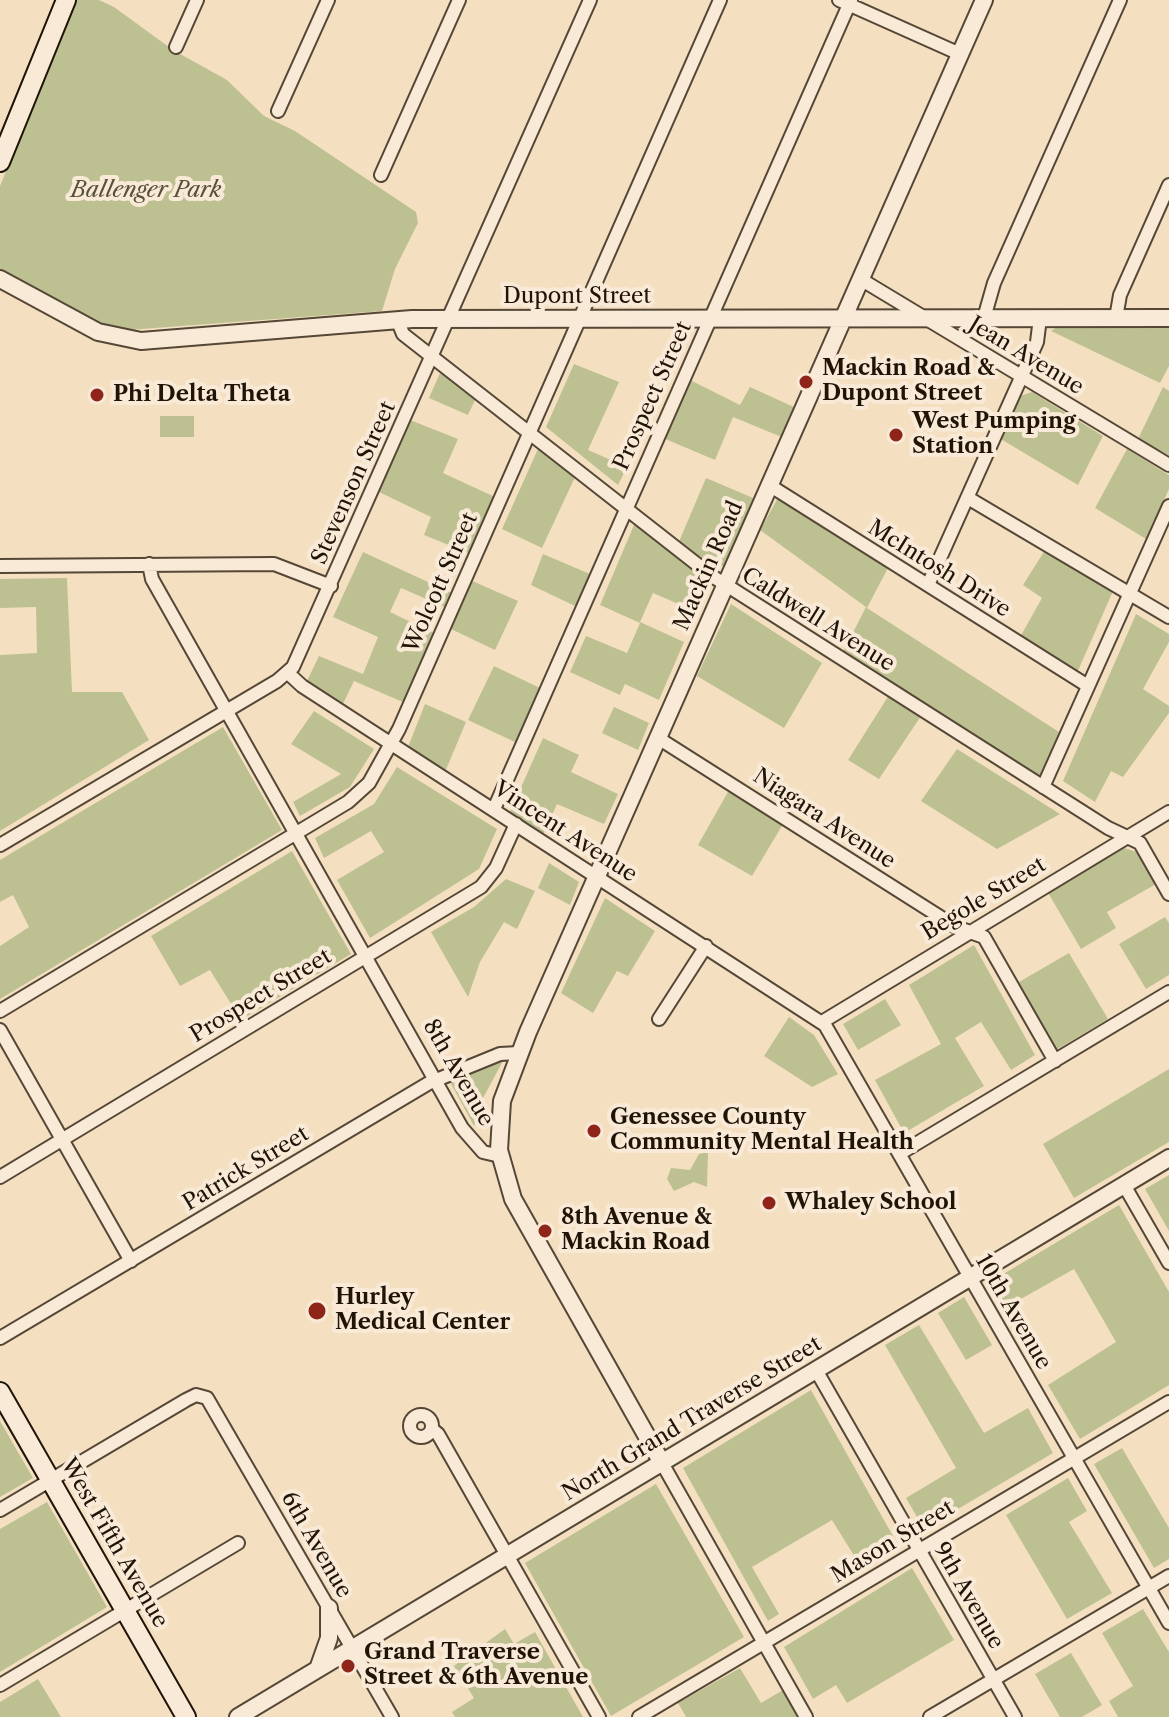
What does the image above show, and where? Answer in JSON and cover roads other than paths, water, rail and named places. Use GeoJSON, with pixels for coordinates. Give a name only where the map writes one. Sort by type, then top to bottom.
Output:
{"type":"FeatureCollection","features":[{"type":"Feature","properties":{"kind":"main road"},"geometry":{"type":"LineString","coordinates":[[0,162],[66,0]]}},
{"type":"Feature","properties":{"kind":"main road","name":"West Fifth Avenue"},"geometry":{"type":"LineString","coordinates":[[0,1392],[186,1717]]}},
{"type":"Feature","properties":{"kind":"street"},"geometry":{"type":"LineString","coordinates":[[176,47],[197,0]]}},
{"type":"Feature","properties":{"kind":"street"},"geometry":{"type":"LineString","coordinates":[[278,111],[328,0]]}},
{"type":"Feature","properties":{"kind":"street"},"geometry":{"type":"LineString","coordinates":[[381,175],[459,0]]}},
{"type":"Feature","properties":{"kind":"street","name":"Stevenson Street"},"geometry":{"type":"LineString","coordinates":[[0,845],[288,673],[300,657],[590,0]]}},
{"type":"Feature","properties":{"kind":"street","name":"Wolcott Street"},"geometry":{"type":"LineString","coordinates":[[0,1011],[358,796],[392,744],[720,0]]}},
{"type":"Feature","properties":{"kind":"street","name":"Mackin Road"},"geometry":{"type":"LineString","coordinates":[[500,1156],[501,1108],[519,1053],[984,0]]}},
{"type":"Feature","properties":{"kind":"street"},"geometry":{"type":"LineString","coordinates":[[984,318],[987,299],[1120,0]]}},
{"type":"Feature","properties":{"kind":"street"},"geometry":{"type":"LineString","coordinates":[[847,1],[960,54]]}},
{"type":"Feature","properties":{"kind":"street","name":"Prospect Street"},"geometry":{"type":"LineString","coordinates":[[494,809],[847,1]]}},
{"type":"Feature","properties":{"kind":"street"},"geometry":{"type":"LineString","coordinates":[[1116,318],[1120,295],[1169,185]]}},
{"type":"Feature","properties":{"kind":"street","name":"Dupont Street"},"geometry":{"type":"LineString","coordinates":[[0,279],[92,329],[125,340],[397,319],[1169,318]]}},
{"type":"Feature","properties":{"kind":"street","name":"Jean Avenue"},"geometry":{"type":"LineString","coordinates":[[862,280],[1169,465]]}},
{"type":"Feature","properties":{"kind":"street"},"geometry":{"type":"LineString","coordinates":[[928,585],[1039,336],[1040,318]]}},
{"type":"Feature","properties":{"kind":"street","name":"Caldwell Avenue"},"geometry":{"type":"LineString","coordinates":[[397,319],[400,332],[725,584],[1043,787],[1141,844],[1169,894]]}},
{"type":"Feature","properties":{"kind":"street","name":"McIntosh Drive"},"geometry":{"type":"LineString","coordinates":[[769,485],[1088,686]]}},
{"type":"Feature","properties":{"kind":"street"},"geometry":{"type":"LineString","coordinates":[[968,498],[1169,617]]}},
{"type":"Feature","properties":{"kind":"street"},"geometry":{"type":"LineString","coordinates":[[1043,787],[1169,506]]}},
{"type":"Feature","properties":{"kind":"street","name":"8th Avenue"},"geometry":{"type":"LineString","coordinates":[[149,564],[152,579],[469,1139],[488,1155],[500,1156]]}},
{"type":"Feature","properties":{"kind":"street"},"geometry":{"type":"LineString","coordinates":[[0,566],[279,564],[331,586]]}},
{"type":"Feature","properties":{"kind":"street","name":"Vincent Avenue"},"geometry":{"type":"LineString","coordinates":[[288,673],[302,686],[822,1022]]}},
{"type":"Feature","properties":{"kind":"street","name":"Niagara Avenue"},"geometry":{"type":"LineString","coordinates":[[658,738],[988,941],[1055,1061]]}},
{"type":"Feature","properties":{"kind":"street","name":"Begole Street"},"geometry":{"type":"LineString","coordinates":[[822,1022],[1169,812]]}},
{"type":"Feature","properties":{"kind":"street","name":"Prospect Street"},"geometry":{"type":"LineString","coordinates":[[0,1177],[485,883],[516,824]]}},
{"type":"Feature","properties":{"kind":"street"},"geometry":{"type":"LineString","coordinates":[[659,1019],[706,946]]}},
{"type":"Feature","properties":{"kind":"street"},"geometry":{"type":"LineString","coordinates":[[899,1154],[1169,992]]}},
{"type":"Feature","properties":{"kind":"street","name":"10th Avenue"},"geometry":{"type":"LineString","coordinates":[[822,1022],[840,1047],[1169,1623]]}},
{"type":"Feature","properties":{"kind":"street"},"geometry":{"type":"LineString","coordinates":[[0,1030],[131,1261]]}},
{"type":"Feature","properties":{"kind":"street","name":"Patrick Street"},"geometry":{"type":"LineString","coordinates":[[0,1338],[435,1080],[500,1054],[519,1053]]}},
{"type":"Feature","properties":{"kind":"street"},"geometry":{"type":"LineString","coordinates":[[500,1156],[506,1182],[525,1224],[806,1717]]}},
{"type":"Feature","properties":{"kind":"street","name":"North Grand Traverse Street"},"geometry":{"type":"LineString","coordinates":[[238,1717],[1169,1158]]}},
{"type":"Feature","properties":{"kind":"street"},"geometry":{"type":"LineString","coordinates":[[1124,1185],[1169,1263]]}},
{"type":"Feature","properties":{"kind":"street","name":"9th Avenue"},"geometry":{"type":"LineString","coordinates":[[816,1370],[1015,1717]]}},
{"type":"Feature","properties":{"kind":"street","name":"6th Avenue"},"geometry":{"type":"LineString","coordinates":[[50,1480],[182,1402],[202,1396],[216,1409],[392,1717]]}},
{"type":"Feature","properties":{"kind":"street","name":"Mason Street"},"geometry":{"type":"LineString","coordinates":[[639,1717],[1169,1402]]}},
{"type":"Feature","properties":{"kind":"street"},"geometry":{"type":"LineString","coordinates":[[432,1429],[438,1434],[599,1717]]}},
{"type":"Feature","properties":{"kind":"street"},"geometry":{"type":"LineString","coordinates":[[0,1510],[50,1480]]}},
{"type":"Feature","properties":{"kind":"street"},"geometry":{"type":"LineString","coordinates":[[0,1685],[238,1543]]}},
{"type":"Feature","properties":{"kind":"street"},"geometry":{"type":"LineString","coordinates":[[930,1717],[1169,1576]]}},
{"type":"Feature","properties":{"kind":"street"},"geometry":{"type":"LineString","coordinates":[[318,1669],[329,1638],[329,1608]]}},
{"type":"Feature","properties":{"kind":"place","name":"Mackin Road & Dupont Street"},"geometry":{"type":"Point","coordinates":[806,382]}},
{"type":"Feature","properties":{"kind":"place","name":"Phi Delta Theta"},"geometry":{"type":"Point","coordinates":[97,395]}},
{"type":"Feature","properties":{"kind":"place","name":"West Pumping Station"},"geometry":{"type":"Point","coordinates":[896,435]}},
{"type":"Feature","properties":{"kind":"place","name":"Genessee County Community Mental Health"},"geometry":{"type":"Point","coordinates":[594,1131]}},
{"type":"Feature","properties":{"kind":"place","name":"Whaley School"},"geometry":{"type":"Point","coordinates":[769,1203]}},
{"type":"Feature","properties":{"kind":"place","name":"8th Avenue & Mackin Road"},"geometry":{"type":"Point","coordinates":[545,1231]}},
{"type":"Feature","properties":{"kind":"place","name":"Hurley Medical Center"},"geometry":{"type":"Point","coordinates":[317,1311]}},
{"type":"Feature","properties":{"kind":"place","name":"Grand Traverse Street & 6th Avenue"},"geometry":{"type":"Point","coordinates":[348,1666]}},
{"type":"Feature","properties":{"kind":"park label","name":"Ballenger Park"},"geometry":{"type":"Point","coordinates":[146,191]}}]}
